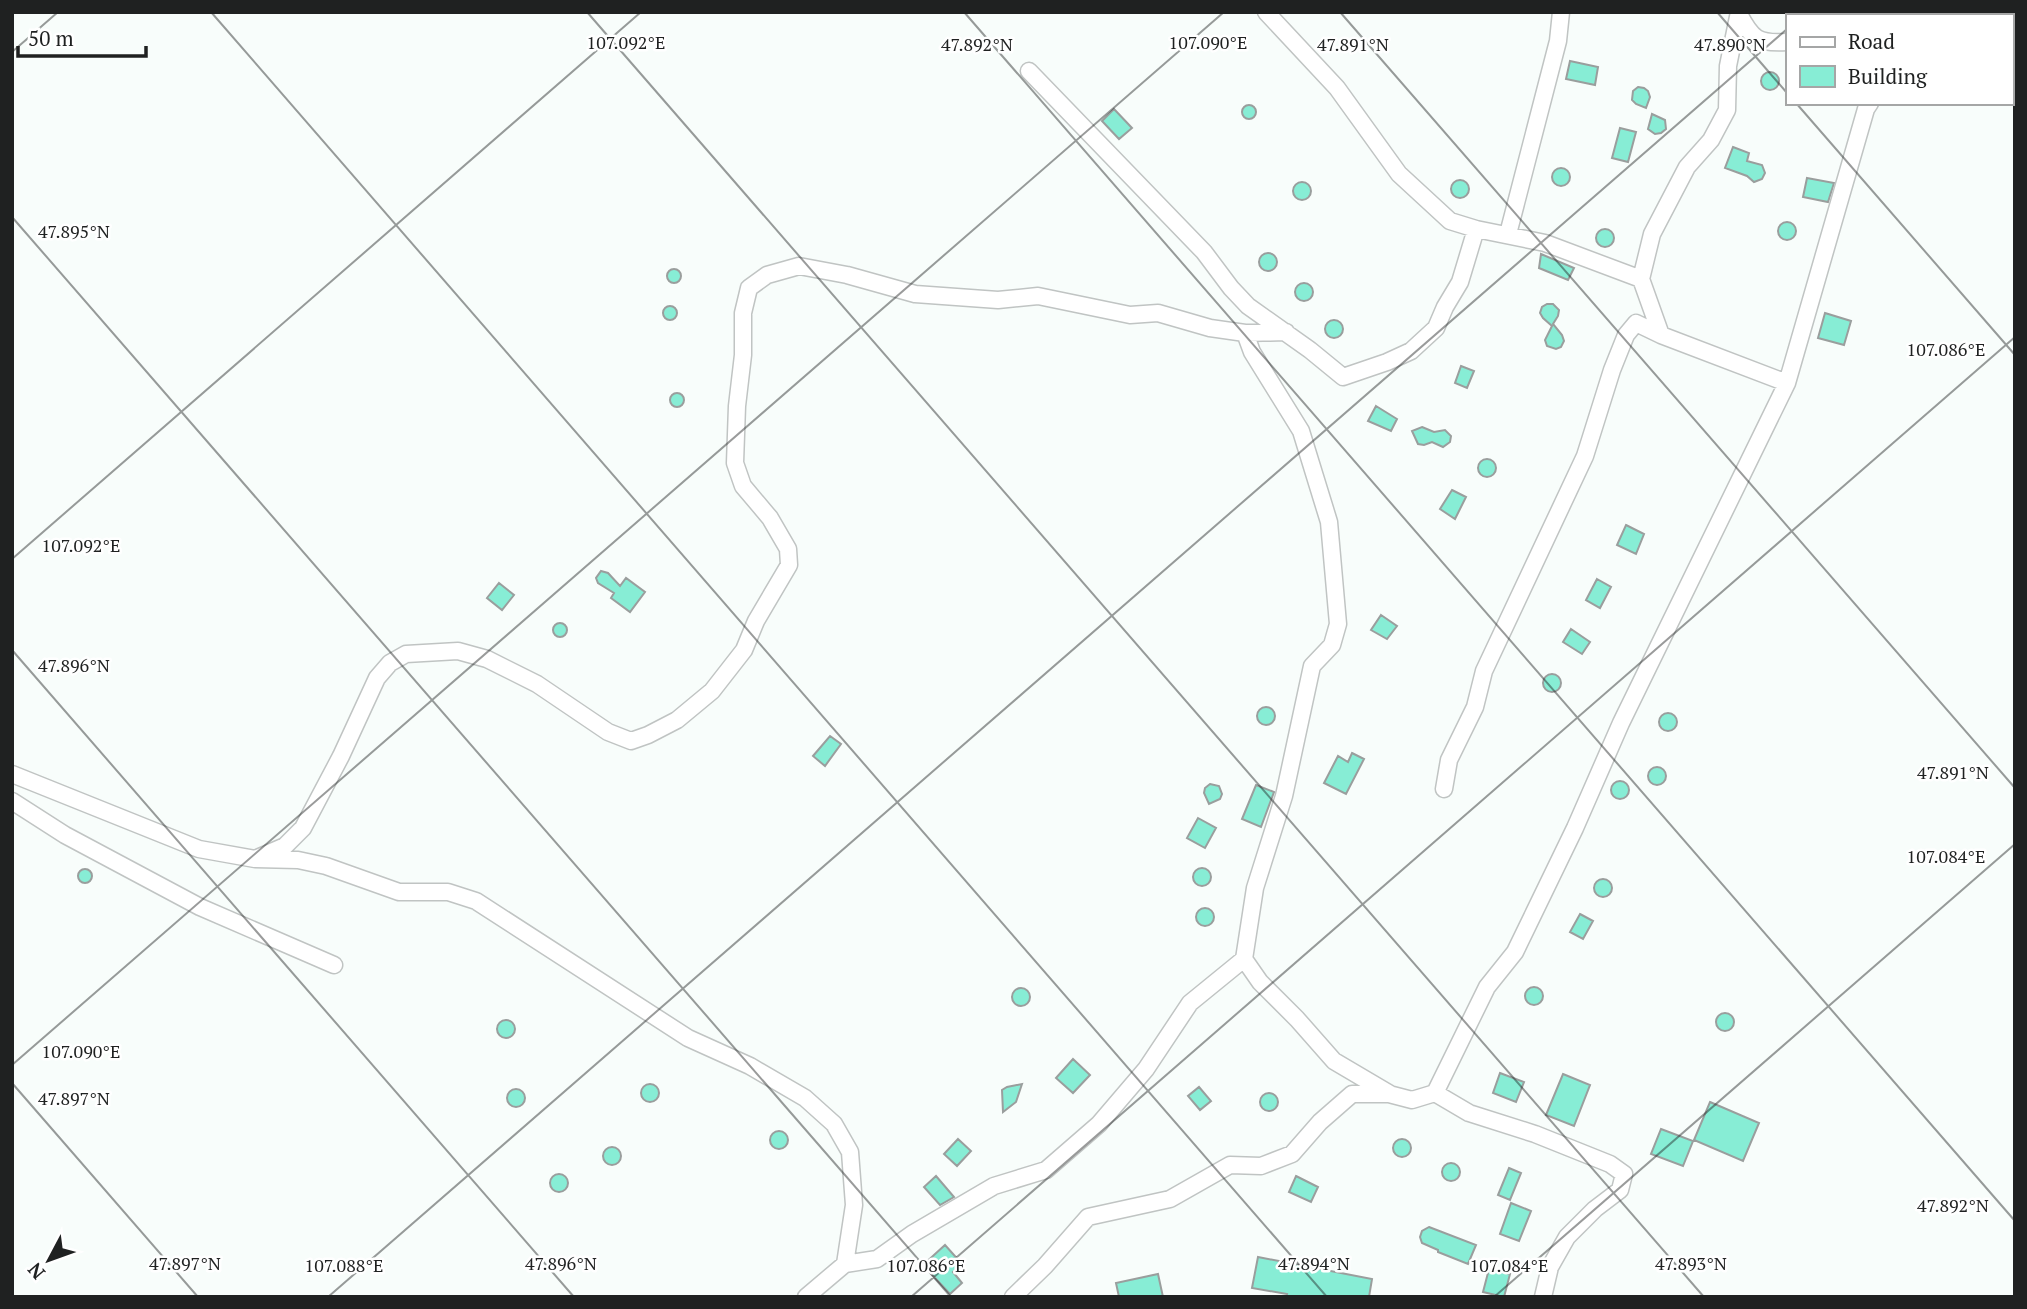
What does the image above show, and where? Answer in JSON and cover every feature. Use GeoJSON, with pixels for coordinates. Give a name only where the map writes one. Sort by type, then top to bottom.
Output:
{"type":"FeatureCollection","features":[{"type":"Feature","properties":{"kind":"street"},"geometry":{"type":"LineString","coordinates":[[1266,12],[1338,88],[1399,174],[1450,222],[1545,243],[1641,279]]}},
{"type":"Feature","properties":{"kind":"street"},"geometry":{"type":"LineString","coordinates":[[1508,234],[1558,41],[1561,12]]}},
{"type":"Feature","properties":{"kind":"street"},"geometry":{"type":"LineString","coordinates":[[1739,13],[1748,31],[1760,42],[1786,42]]}},
{"type":"Feature","properties":{"kind":"street"},"geometry":{"type":"LineString","coordinates":[[1661,335],[1641,279],[1652,234],[1687,167],[1712,140],[1727,110],[1728,66],[1739,13]]}},
{"type":"Feature","properties":{"kind":"street"},"geometry":{"type":"LineString","coordinates":[[1030,71],[1195,242],[1248,306],[1286,332],[1342,377],[1359,373],[1411,351],[1436,328],[1460,282],[1476,229]]}},
{"type":"Feature","properties":{"kind":"street"},"geometry":{"type":"LineString","coordinates":[[1013,1297],[1045,1266],[1088,1217],[1170,1199],[1230,1166],[1261,1166],[1292,1154],[1320,1122],[1352,1094],[1392,1095],[1412,1100],[1435,1093],[1487,987],[1516,952],[1621,723],[1787,383],[1869,105]]}},
{"type":"Feature","properties":{"kind":"street"},"geometry":{"type":"LineString","coordinates":[[255,859],[285,845],[303,828],[341,756],[377,678],[390,663],[406,654],[458,651],[487,659],[537,684],[608,732],[631,741],[677,720],[712,691],[744,650],[756,621],[789,565],[788,549],[770,518],[743,486],[735,463],[737,406],[743,355],[743,313],[749,288],[767,275],[799,267],[847,275],[915,294],[998,300],[1038,296],[1130,315],[1158,313],[1210,328],[1245,333],[1286,332]]}},
{"type":"Feature","properties":{"kind":"street"},"geometry":{"type":"LineString","coordinates":[[1444,789],[1450,760],[1475,707],[1484,671],[1585,456],[1612,369],[1626,335],[1636,323],[1787,383]]}},
{"type":"Feature","properties":{"kind":"street"},"geometry":{"type":"LineString","coordinates":[[806,1297],[845,1264],[877,1259],[912,1234],[994,1186],[1046,1170],[1107,1115],[1146,1069],[1190,1003],[1244,959],[1255,888],[1284,796],[1312,666],[1332,645],[1338,624],[1329,522],[1301,431],[1252,352],[1245,333]]}},
{"type":"Feature","properties":{"kind":"street"},"geometry":{"type":"LineString","coordinates":[[12,774],[199,849],[255,859],[298,860],[326,866],[400,892],[448,892],[476,901],[688,1038],[750,1066],[805,1098],[834,1124],[850,1152],[854,1205],[845,1264]]}},
{"type":"Feature","properties":{"kind":"street"},"geometry":{"type":"LineString","coordinates":[[12,801],[65,835],[200,907],[334,965]]}},
{"type":"Feature","properties":{"kind":"street"},"geometry":{"type":"LineString","coordinates":[[1244,959],[1260,982],[1334,1061],[1392,1095]]}},
{"type":"Feature","properties":{"kind":"street"},"geometry":{"type":"LineString","coordinates":[[1435,1093],[1469,1114],[1535,1134],[1610,1164],[1623,1174],[1620,1191],[1595,1209],[1567,1237],[1550,1267],[1543,1297]]}},
{"type":"Feature","properties":{"kind":"building"},"geometry":{"type":"Polygon","coordinates":[[[1570,61],[1598,67],[1595,85],[1566,79],[1570,61]]]}},
{"type":"Feature","properties":{"kind":"building"},"geometry":{"type":"Polygon","coordinates":[[[1770,72],[1778,77],[1779,81],[1774,89],[1770,90],[1762,85],[1761,81],[1766,73],[1770,72]]]}},
{"type":"Feature","properties":{"kind":"building"},"geometry":{"type":"Polygon","coordinates":[[[1638,87],[1648,91],[1650,97],[1646,108],[1632,100],[1633,91],[1638,87]]]}},
{"type":"Feature","properties":{"kind":"building"},"geometry":{"type":"Polygon","coordinates":[[[1246,105],[1252,105],[1256,112],[1252,119],[1246,119],[1242,115],[1242,109],[1246,105]]]}},
{"type":"Feature","properties":{"kind":"building"},"geometry":{"type":"Polygon","coordinates":[[[1114,109],[1132,128],[1119,139],[1102,121],[1114,109]]]}},
{"type":"Feature","properties":{"kind":"building"},"geometry":{"type":"Polygon","coordinates":[[[1652,114],[1665,120],[1666,129],[1661,133],[1655,134],[1648,129],[1652,114]]]}},
{"type":"Feature","properties":{"kind":"building"},"geometry":{"type":"Polygon","coordinates":[[[1620,128],[1636,132],[1628,162],[1612,158],[1620,128]]]}},
{"type":"Feature","properties":{"kind":"building"},"geometry":{"type":"Polygon","coordinates":[[[1733,147],[1749,153],[1747,161],[1762,165],[1765,173],[1762,179],[1754,182],[1747,176],[1725,168],[1733,147]]]}},
{"type":"Feature","properties":{"kind":"building"},"geometry":{"type":"Polygon","coordinates":[[[1557,168],[1565,168],[1570,177],[1568,184],[1557,186],[1552,181],[1552,173],[1557,168]]]}},
{"type":"Feature","properties":{"kind":"building"},"geometry":{"type":"Polygon","coordinates":[[[1807,178],[1834,183],[1828,202],[1803,197],[1807,178]]]}},
{"type":"Feature","properties":{"kind":"building"},"geometry":{"type":"Polygon","coordinates":[[[1460,180],[1468,185],[1469,189],[1464,197],[1460,198],[1452,193],[1451,189],[1456,181],[1460,180]]]}},
{"type":"Feature","properties":{"kind":"building"},"geometry":{"type":"Polygon","coordinates":[[[1302,182],[1310,187],[1311,191],[1306,199],[1302,200],[1294,195],[1293,191],[1298,183],[1302,182]]]}},
{"type":"Feature","properties":{"kind":"building"},"geometry":{"type":"Polygon","coordinates":[[[1787,222],[1795,227],[1796,231],[1791,239],[1787,240],[1779,235],[1778,231],[1783,223],[1787,222]]]}},
{"type":"Feature","properties":{"kind":"building"},"geometry":{"type":"Polygon","coordinates":[[[1605,229],[1613,234],[1614,238],[1609,246],[1605,247],[1597,242],[1596,238],[1601,230],[1605,229]]]}},
{"type":"Feature","properties":{"kind":"building"},"geometry":{"type":"Polygon","coordinates":[[[1268,253],[1276,258],[1277,262],[1272,270],[1268,271],[1260,266],[1259,262],[1264,254],[1268,253]]]}},
{"type":"Feature","properties":{"kind":"building"},"geometry":{"type":"Polygon","coordinates":[[[1541,254],[1574,268],[1568,280],[1539,268],[1541,254]]]}},
{"type":"Feature","properties":{"kind":"building"},"geometry":{"type":"Polygon","coordinates":[[[671,269],[677,269],[681,276],[677,283],[671,283],[667,279],[667,273],[671,269]]]}},
{"type":"Feature","properties":{"kind":"building"},"geometry":{"type":"Polygon","coordinates":[[[1304,283],[1312,288],[1313,292],[1308,300],[1304,301],[1296,296],[1295,292],[1300,284],[1304,283]]]}},
{"type":"Feature","properties":{"kind":"building"},"geometry":{"type":"Polygon","coordinates":[[[1553,304],[1559,310],[1553,324],[1564,341],[1561,347],[1556,349],[1547,346],[1545,340],[1552,326],[1540,313],[1542,307],[1553,304]]]}},
{"type":"Feature","properties":{"kind":"building"},"geometry":{"type":"Polygon","coordinates":[[[667,306],[673,306],[677,313],[673,320],[667,320],[663,316],[663,310],[667,306]]]}},
{"type":"Feature","properties":{"kind":"building"},"geometry":{"type":"Polygon","coordinates":[[[1825,313],[1851,321],[1844,345],[1818,338],[1825,313]]]}},
{"type":"Feature","properties":{"kind":"building"},"geometry":{"type":"Polygon","coordinates":[[[1334,320],[1342,325],[1343,329],[1338,337],[1334,338],[1326,333],[1325,329],[1330,321],[1334,320]]]}},
{"type":"Feature","properties":{"kind":"building"},"geometry":{"type":"Polygon","coordinates":[[[1461,366],[1474,371],[1467,388],[1455,383],[1461,366]]]}},
{"type":"Feature","properties":{"kind":"building"},"geometry":{"type":"Polygon","coordinates":[[[674,393],[680,393],[684,400],[680,407],[674,407],[670,403],[670,397],[674,393]]]}},
{"type":"Feature","properties":{"kind":"building"},"geometry":{"type":"Polygon","coordinates":[[[1376,406],[1397,419],[1391,431],[1368,421],[1376,406]]]}},
{"type":"Feature","properties":{"kind":"building"},"geometry":{"type":"Polygon","coordinates":[[[1422,427],[1434,432],[1445,430],[1451,436],[1450,442],[1443,447],[1432,442],[1418,444],[1412,431],[1422,427]]]}},
{"type":"Feature","properties":{"kind":"building"},"geometry":{"type":"Polygon","coordinates":[[[1487,459],[1493,462],[1496,468],[1493,474],[1487,477],[1481,474],[1478,468],[1481,462],[1487,459]]]}},
{"type":"Feature","properties":{"kind":"building"},"geometry":{"type":"Polygon","coordinates":[[[1452,490],[1466,497],[1455,519],[1440,509],[1452,490]]]}},
{"type":"Feature","properties":{"kind":"building"},"geometry":{"type":"Polygon","coordinates":[[[1626,525],[1644,534],[1636,554],[1617,545],[1626,525]]]}},
{"type":"Feature","properties":{"kind":"building"},"geometry":{"type":"Polygon","coordinates":[[[601,571],[608,573],[620,586],[626,578],[645,592],[630,612],[611,598],[614,593],[598,583],[596,578],[601,571]]]}},
{"type":"Feature","properties":{"kind":"building"},"geometry":{"type":"Polygon","coordinates":[[[1597,579],[1611,587],[1600,608],[1586,600],[1597,579]]]}},
{"type":"Feature","properties":{"kind":"building"},"geometry":{"type":"Polygon","coordinates":[[[499,583],[514,595],[502,610],[487,598],[499,583]]]}},
{"type":"Feature","properties":{"kind":"building"},"geometry":{"type":"Polygon","coordinates":[[[1381,615],[1397,626],[1387,639],[1371,630],[1381,615]]]}},
{"type":"Feature","properties":{"kind":"building"},"geometry":{"type":"Polygon","coordinates":[[[557,623],[563,623],[567,630],[563,637],[557,637],[553,633],[553,627],[557,623]]]}},
{"type":"Feature","properties":{"kind":"building"},"geometry":{"type":"Polygon","coordinates":[[[1571,629],[1590,642],[1582,654],[1563,642],[1571,629]]]}},
{"type":"Feature","properties":{"kind":"building"},"geometry":{"type":"Polygon","coordinates":[[[1552,674],[1558,677],[1561,683],[1558,689],[1552,692],[1546,689],[1543,683],[1546,677],[1552,674]]]}},
{"type":"Feature","properties":{"kind":"building"},"geometry":{"type":"Polygon","coordinates":[[[1266,707],[1274,712],[1275,716],[1270,724],[1266,725],[1258,720],[1257,716],[1262,708],[1266,707]]]}},
{"type":"Feature","properties":{"kind":"building"},"geometry":{"type":"Polygon","coordinates":[[[1668,713],[1674,716],[1677,722],[1674,728],[1668,731],[1662,728],[1659,722],[1662,716],[1668,713]]]}},
{"type":"Feature","properties":{"kind":"building"},"geometry":{"type":"Polygon","coordinates":[[[830,736],[841,744],[825,766],[813,756],[830,736]]]}},
{"type":"Feature","properties":{"kind":"building"},"geometry":{"type":"Polygon","coordinates":[[[1352,753],[1364,759],[1346,794],[1324,783],[1338,756],[1348,762],[1352,753]]]}},
{"type":"Feature","properties":{"kind":"building"},"geometry":{"type":"Polygon","coordinates":[[[1653,767],[1661,767],[1666,776],[1664,783],[1653,785],[1648,780],[1648,772],[1653,767]]]}},
{"type":"Feature","properties":{"kind":"building"},"geometry":{"type":"Polygon","coordinates":[[[1620,781],[1626,784],[1629,790],[1626,796],[1620,799],[1614,796],[1611,790],[1614,784],[1620,781]]]}},
{"type":"Feature","properties":{"kind":"building"},"geometry":{"type":"Polygon","coordinates":[[[1210,784],[1219,786],[1222,794],[1220,799],[1209,804],[1204,793],[1210,784]]]}},
{"type":"Feature","properties":{"kind":"building"},"geometry":{"type":"Polygon","coordinates":[[[1256,785],[1274,792],[1261,827],[1242,819],[1256,785]]]}},
{"type":"Feature","properties":{"kind":"building"},"geometry":{"type":"Polygon","coordinates":[[[1198,818],[1216,828],[1205,848],[1187,838],[1198,818]]]}},
{"type":"Feature","properties":{"kind":"building"},"geometry":{"type":"Polygon","coordinates":[[[1198,868],[1206,868],[1211,877],[1209,884],[1198,886],[1193,881],[1193,873],[1198,868]]]}},
{"type":"Feature","properties":{"kind":"building"},"geometry":{"type":"Polygon","coordinates":[[[82,869],[88,869],[92,876],[88,883],[82,883],[78,879],[78,873],[82,869]]]}},
{"type":"Feature","properties":{"kind":"building"},"geometry":{"type":"Polygon","coordinates":[[[1599,879],[1607,879],[1612,888],[1610,895],[1599,897],[1594,892],[1594,884],[1599,879]]]}},
{"type":"Feature","properties":{"kind":"building"},"geometry":{"type":"Polygon","coordinates":[[[1205,908],[1211,911],[1214,917],[1211,923],[1205,926],[1199,923],[1196,917],[1199,911],[1205,908]]]}},
{"type":"Feature","properties":{"kind":"building"},"geometry":{"type":"Polygon","coordinates":[[[1580,914],[1593,921],[1583,939],[1570,932],[1580,914]]]}},
{"type":"Feature","properties":{"kind":"building"},"geometry":{"type":"Polygon","coordinates":[[[1534,987],[1540,990],[1543,996],[1540,1002],[1534,1005],[1528,1002],[1525,996],[1528,990],[1534,987]]]}},
{"type":"Feature","properties":{"kind":"building"},"geometry":{"type":"Polygon","coordinates":[[[1021,988],[1027,991],[1030,997],[1027,1003],[1021,1006],[1015,1003],[1012,997],[1015,991],[1021,988]]]}},
{"type":"Feature","properties":{"kind":"building"},"geometry":{"type":"Polygon","coordinates":[[[1725,1013],[1733,1018],[1734,1022],[1729,1030],[1725,1031],[1717,1026],[1716,1022],[1721,1014],[1725,1013]]]}},
{"type":"Feature","properties":{"kind":"building"},"geometry":{"type":"Polygon","coordinates":[[[506,1020],[514,1025],[515,1029],[510,1037],[506,1038],[498,1033],[497,1029],[502,1021],[506,1020]]]}},
{"type":"Feature","properties":{"kind":"building"},"geometry":{"type":"Polygon","coordinates":[[[1073,1059],[1090,1075],[1073,1093],[1056,1078],[1073,1059]]]}},
{"type":"Feature","properties":{"kind":"building"},"geometry":{"type":"Polygon","coordinates":[[[1500,1073],[1524,1082],[1516,1102],[1493,1093],[1500,1073]]]}},
{"type":"Feature","properties":{"kind":"building"},"geometry":{"type":"Polygon","coordinates":[[[1563,1074],[1590,1085],[1574,1126],[1546,1115],[1563,1074]]]}},
{"type":"Feature","properties":{"kind":"building"},"geometry":{"type":"Polygon","coordinates":[[[650,1084],[658,1089],[659,1093],[654,1101],[650,1102],[642,1097],[641,1093],[646,1085],[650,1084]]]}},
{"type":"Feature","properties":{"kind":"building"},"geometry":{"type":"Polygon","coordinates":[[[1022,1084],[1016,1102],[1003,1112],[1002,1090],[1022,1084]]]}},
{"type":"Feature","properties":{"kind":"building"},"geometry":{"type":"Polygon","coordinates":[[[1199,1087],[1211,1101],[1200,1110],[1188,1096],[1199,1087]]]}},
{"type":"Feature","properties":{"kind":"building"},"geometry":{"type":"Polygon","coordinates":[[[516,1089],[522,1092],[525,1098],[522,1104],[516,1107],[510,1104],[507,1098],[510,1092],[516,1089]]]}},
{"type":"Feature","properties":{"kind":"building"},"geometry":{"type":"Polygon","coordinates":[[[1269,1093],[1277,1098],[1278,1102],[1273,1110],[1269,1111],[1261,1106],[1260,1102],[1265,1094],[1269,1093]]]}},
{"type":"Feature","properties":{"kind":"building"},"geometry":{"type":"Polygon","coordinates":[[[1710,1102],[1759,1123],[1743,1161],[1694,1140],[1710,1102]]]}},
{"type":"Feature","properties":{"kind":"building"},"geometry":{"type":"Polygon","coordinates":[[[1661,1129],[1693,1141],[1683,1166],[1651,1154],[1661,1129]]]}},
{"type":"Feature","properties":{"kind":"building"},"geometry":{"type":"Polygon","coordinates":[[[779,1131],[785,1134],[788,1140],[785,1146],[779,1149],[773,1146],[770,1140],[773,1134],[779,1131]]]}},
{"type":"Feature","properties":{"kind":"building"},"geometry":{"type":"Polygon","coordinates":[[[958,1139],[971,1151],[957,1166],[944,1154],[958,1139]]]}},
{"type":"Feature","properties":{"kind":"building"},"geometry":{"type":"Polygon","coordinates":[[[1402,1139],[1410,1144],[1411,1148],[1406,1156],[1402,1157],[1394,1152],[1393,1148],[1398,1140],[1402,1139]]]}},
{"type":"Feature","properties":{"kind":"building"},"geometry":{"type":"Polygon","coordinates":[[[612,1147],[620,1152],[621,1156],[616,1164],[612,1165],[604,1160],[603,1156],[608,1148],[612,1147]]]}},
{"type":"Feature","properties":{"kind":"building"},"geometry":{"type":"Polygon","coordinates":[[[1451,1163],[1459,1168],[1460,1172],[1455,1180],[1451,1181],[1443,1176],[1442,1172],[1447,1164],[1451,1163]]]}},
{"type":"Feature","properties":{"kind":"building"},"geometry":{"type":"Polygon","coordinates":[[[1509,1168],[1521,1173],[1510,1200],[1498,1195],[1509,1168]]]}},
{"type":"Feature","properties":{"kind":"building"},"geometry":{"type":"Polygon","coordinates":[[[559,1174],[565,1177],[568,1183],[565,1189],[559,1192],[553,1189],[550,1183],[553,1177],[559,1174]]]}},
{"type":"Feature","properties":{"kind":"building"},"geometry":{"type":"Polygon","coordinates":[[[936,1176],[954,1197],[940,1205],[924,1187],[936,1176]]]}},
{"type":"Feature","properties":{"kind":"building"},"geometry":{"type":"Polygon","coordinates":[[[1296,1176],[1318,1187],[1311,1202],[1289,1192],[1296,1176]]]}},
{"type":"Feature","properties":{"kind":"building"},"geometry":{"type":"Polygon","coordinates":[[[1511,1203],[1531,1211],[1519,1241],[1500,1234],[1511,1203]]]}},
{"type":"Feature","properties":{"kind":"building"},"geometry":{"type":"Polygon","coordinates":[[[1429,1227],[1476,1245],[1468,1264],[1422,1243],[1422,1231],[1429,1227]]]}},
{"type":"Feature","properties":{"kind":"building"},"geometry":{"type":"Polygon","coordinates":[[[945,1245],[962,1264],[953,1272],[962,1283],[950,1294],[923,1265],[945,1245]]]}},
{"type":"Feature","properties":{"kind":"building"},"geometry":{"type":"Polygon","coordinates":[[[1258,1257],[1372,1279],[1369,1297],[1286,1297],[1287,1294],[1252,1288],[1258,1257]]]}},
{"type":"Feature","properties":{"kind":"building"},"geometry":{"type":"Polygon","coordinates":[[[1489,1269],[1510,1274],[1504,1297],[1483,1292],[1489,1269]]]}},
{"type":"Feature","properties":{"kind":"building"},"geometry":{"type":"Polygon","coordinates":[[[1158,1274],[1163,1297],[1119,1297],[1116,1283],[1158,1274]]]}}]}
